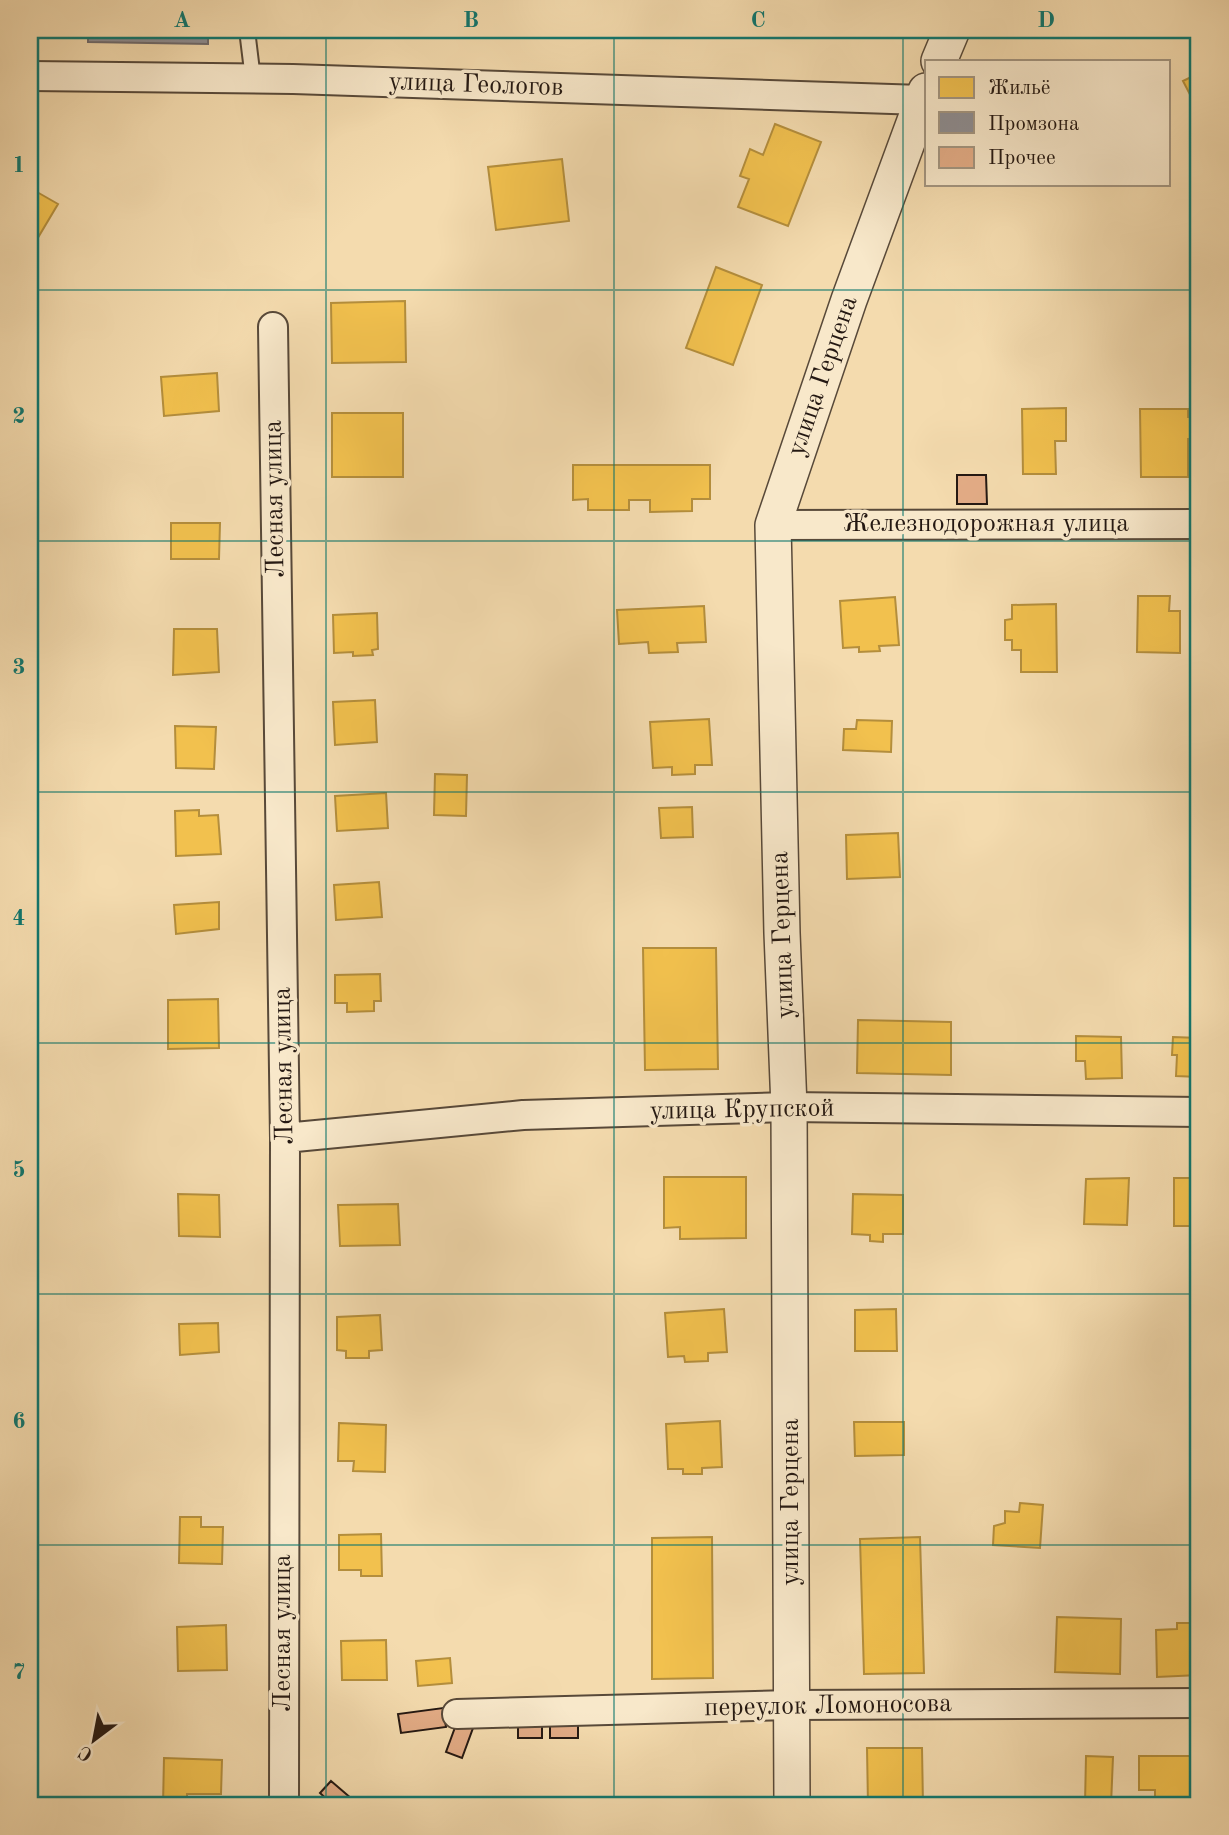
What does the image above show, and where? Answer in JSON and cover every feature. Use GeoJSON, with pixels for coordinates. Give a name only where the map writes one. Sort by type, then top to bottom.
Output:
{"type":"FeatureCollection","features":[{"type":"Feature","properties":{"kind":"street"},"geometry":{"type":"LineString","coordinates":[[939,60],[952,30]]}},
{"type":"Feature","properties":{"kind":"street","name":"улица Геологов"},"geometry":{"type":"LineString","coordinates":[[33,81],[307,79],[924,96]]}},
{"type":"Feature","properties":{"kind":"street","name":"улица Герцена"},"geometry":{"type":"LineString","coordinates":[[792,1805],[789,1108],[782,933],[773,525],[849,300],[924,96]]}},
{"type":"Feature","properties":{"kind":"street","name":"Лесная улица"},"geometry":{"type":"LineString","coordinates":[[272,327],[285,1138],[284,1805]]}},
{"type":"Feature","properties":{"kind":"street","name":"Железнодорожная улица"},"geometry":{"type":"LineString","coordinates":[[773,525],[1199,524]]}},
{"type":"Feature","properties":{"kind":"street","name":"улица Крупской"},"geometry":{"type":"LineString","coordinates":[[285,1138],[523,1115],[789,1108],[1199,1112]]}},
{"type":"Feature","properties":{"kind":"street","name":"переулок Ломоносова"},"geometry":{"type":"LineString","coordinates":[[457,1714],[792,1705],[1199,1703]]}},
{"type":"Feature","properties":{"kind":"lane"},"geometry":{"type":"LineString","coordinates":[[247,30],[253,79]]}},
{"type":"Feature","properties":{"kind":"building: Жильё"},"geometry":{"type":"Polygon","coordinates":[[[1199,73],[1199,112],[1183,81],[1199,73]]]}},
{"type":"Feature","properties":{"kind":"building: Жильё"},"geometry":{"type":"Polygon","coordinates":[[[775,124],[821,142],[788,226],[738,207],[749,179],[740,176],[750,149],[763,155],[775,124]]]}},
{"type":"Feature","properties":{"kind":"building: Жильё"},"geometry":{"type":"Polygon","coordinates":[[[562,159],[569,221],[496,230],[488,167],[562,159]]]}},
{"type":"Feature","properties":{"kind":"building: Жильё"},"geometry":{"type":"Polygon","coordinates":[[[30,188],[58,204],[30,251],[30,188]]]}},
{"type":"Feature","properties":{"kind":"building: Жильё"},"geometry":{"type":"Polygon","coordinates":[[[716,267],[762,285],[733,365],[686,348],[716,267]]]}},
{"type":"Feature","properties":{"kind":"building: Жильё"},"geometry":{"type":"Polygon","coordinates":[[[405,301],[406,362],[332,363],[331,303],[405,301]]]}},
{"type":"Feature","properties":{"kind":"building: Жильё"},"geometry":{"type":"Polygon","coordinates":[[[217,373],[219,411],[164,416],[161,377],[217,373]]]}},
{"type":"Feature","properties":{"kind":"building: Жильё"},"geometry":{"type":"Polygon","coordinates":[[[1066,408],[1066,441],[1055,441],[1056,474],[1023,474],[1022,409],[1066,408]]]}},
{"type":"Feature","properties":{"kind":"building: Жильё"},"geometry":{"type":"Polygon","coordinates":[[[1140,409],[1188,409],[1188,417],[1198,417],[1198,439],[1188,439],[1188,477],[1141,477],[1140,409]]]}},
{"type":"Feature","properties":{"kind":"building: Жильё"},"geometry":{"type":"Polygon","coordinates":[[[332,413],[403,413],[403,477],[332,477],[332,413]]]}},
{"type":"Feature","properties":{"kind":"building: Жильё"},"geometry":{"type":"Polygon","coordinates":[[[573,465],[710,465],[710,499],[692,499],[692,511],[650,512],[650,500],[629,500],[629,510],[588,510],[588,499],[573,500],[573,465]]]}},
{"type":"Feature","properties":{"kind":"building: Жильё"},"geometry":{"type":"Polygon","coordinates":[[[171,523],[220,523],[219,559],[171,559],[171,523]]]}},
{"type":"Feature","properties":{"kind":"building: Жильё"},"geometry":{"type":"Polygon","coordinates":[[[1138,596],[1170,596],[1169,611],[1180,611],[1180,653],[1137,652],[1138,596]]]}},
{"type":"Feature","properties":{"kind":"building: Жильё"},"geometry":{"type":"Polygon","coordinates":[[[895,597],[899,645],[879,646],[880,651],[859,652],[859,647],[843,648],[840,601],[895,597]]]}},
{"type":"Feature","properties":{"kind":"building: Жильё"},"geometry":{"type":"Polygon","coordinates":[[[1056,604],[1057,672],[1021,672],[1021,650],[1012,650],[1012,640],[1005,640],[1005,620],[1012,619],[1012,605],[1056,604]]]}},
{"type":"Feature","properties":{"kind":"building: Жильё"},"geometry":{"type":"Polygon","coordinates":[[[704,606],[706,642],[677,643],[678,652],[649,653],[648,642],[619,644],[617,610],[704,606]]]}},
{"type":"Feature","properties":{"kind":"building: Жильё"},"geometry":{"type":"Polygon","coordinates":[[[377,613],[378,649],[372,650],[373,655],[334,653],[333,615],[377,613]]]}},
{"type":"Feature","properties":{"kind":"building: Жильё"},"geometry":{"type":"Polygon","coordinates":[[[174,629],[217,629],[219,672],[173,675],[174,629]]]}},
{"type":"Feature","properties":{"kind":"building: Жильё"},"geometry":{"type":"Polygon","coordinates":[[[375,700],[377,742],[335,745],[333,702],[375,700]]]}},
{"type":"Feature","properties":{"kind":"building: Жильё"},"geometry":{"type":"Polygon","coordinates":[[[709,719],[712,765],[695,765],[695,774],[672,775],[672,767],[653,768],[650,722],[709,719]]]}},
{"type":"Feature","properties":{"kind":"building: Жильё"},"geometry":{"type":"Polygon","coordinates":[[[857,720],[892,721],[891,752],[843,750],[844,729],[856,729],[857,720]]]}},
{"type":"Feature","properties":{"kind":"building: Жильё"},"geometry":{"type":"Polygon","coordinates":[[[175,726],[216,727],[214,769],[176,768],[175,726]]]}},
{"type":"Feature","properties":{"kind":"building: Жильё"},"geometry":{"type":"Polygon","coordinates":[[[435,774],[467,775],[466,816],[434,815],[435,774]]]}},
{"type":"Feature","properties":{"kind":"building: Жильё"},"geometry":{"type":"Polygon","coordinates":[[[386,793],[388,828],[337,831],[335,796],[386,793]]]}},
{"type":"Feature","properties":{"kind":"building: Жильё"},"geometry":{"type":"Polygon","coordinates":[[[692,807],[693,837],[661,838],[659,808],[692,807]]]}},
{"type":"Feature","properties":{"kind":"building: Жильё"},"geometry":{"type":"Polygon","coordinates":[[[199,810],[199,816],[218,815],[221,854],[176,856],[175,811],[199,810]]]}},
{"type":"Feature","properties":{"kind":"building: Жильё"},"geometry":{"type":"Polygon","coordinates":[[[898,833],[900,877],[847,879],[846,835],[898,833]]]}},
{"type":"Feature","properties":{"kind":"building: Жильё"},"geometry":{"type":"Polygon","coordinates":[[[379,882],[382,917],[336,920],[334,885],[379,882]]]}},
{"type":"Feature","properties":{"kind":"building: Жильё"},"geometry":{"type":"Polygon","coordinates":[[[219,902],[219,929],[176,934],[174,905],[219,902]]]}},
{"type":"Feature","properties":{"kind":"building: Жильё"},"geometry":{"type":"Polygon","coordinates":[[[643,948],[716,948],[718,1069],[645,1070],[643,948]]]}},
{"type":"Feature","properties":{"kind":"building: Жильё"},"geometry":{"type":"Polygon","coordinates":[[[380,974],[381,1001],[374,1001],[374,1011],[347,1012],[347,1003],[335,1003],[335,975],[380,974]]]}},
{"type":"Feature","properties":{"kind":"building: Жильё"},"geometry":{"type":"Polygon","coordinates":[[[218,999],[219,1048],[168,1049],[168,1000],[218,999]]]}},
{"type":"Feature","properties":{"kind":"building: Жильё"},"geometry":{"type":"Polygon","coordinates":[[[858,1020],[951,1022],[951,1075],[857,1073],[858,1020]]]}},
{"type":"Feature","properties":{"kind":"building: Жильё"},"geometry":{"type":"Polygon","coordinates":[[[1076,1036],[1121,1037],[1122,1078],[1086,1079],[1085,1061],[1076,1061],[1076,1036]]]}},
{"type":"Feature","properties":{"kind":"building: Жильё"},"geometry":{"type":"Polygon","coordinates":[[[1173,1037],[1199,1038],[1199,1077],[1176,1076],[1177,1055],[1172,1055],[1173,1037]]]}},
{"type":"Feature","properties":{"kind":"building: Жильё"},"geometry":{"type":"Polygon","coordinates":[[[664,1177],[746,1177],[746,1238],[680,1239],[680,1227],[664,1228],[664,1177]]]}},
{"type":"Feature","properties":{"kind":"building: Жильё"},"geometry":{"type":"Polygon","coordinates":[[[1129,1178],[1127,1225],[1084,1224],[1086,1179],[1129,1178]]]}},
{"type":"Feature","properties":{"kind":"building: Жильё"},"geometry":{"type":"Polygon","coordinates":[[[1174,1178],[1199,1178],[1199,1226],[1174,1226],[1174,1178]]]}},
{"type":"Feature","properties":{"kind":"building: Жильё"},"geometry":{"type":"Polygon","coordinates":[[[178,1194],[219,1195],[220,1237],[179,1236],[178,1194]]]}},
{"type":"Feature","properties":{"kind":"building: Жильё"},"geometry":{"type":"Polygon","coordinates":[[[853,1194],[903,1195],[903,1234],[883,1234],[883,1242],[870,1241],[870,1235],[852,1234],[853,1194]]]}},
{"type":"Feature","properties":{"kind":"building: Жильё"},"geometry":{"type":"Polygon","coordinates":[[[398,1204],[400,1245],[340,1246],[338,1205],[398,1204]]]}},
{"type":"Feature","properties":{"kind":"building: Жильё"},"geometry":{"type":"Polygon","coordinates":[[[724,1309],[727,1352],[708,1353],[708,1361],[685,1362],[684,1356],[668,1357],[665,1313],[724,1309]]]}},
{"type":"Feature","properties":{"kind":"building: Жильё"},"geometry":{"type":"Polygon","coordinates":[[[896,1309],[897,1351],[855,1351],[855,1310],[896,1309]]]}},
{"type":"Feature","properties":{"kind":"building: Жильё"},"geometry":{"type":"Polygon","coordinates":[[[380,1315],[382,1350],[369,1351],[369,1358],[346,1358],[346,1351],[337,1350],[337,1317],[380,1315]]]}},
{"type":"Feature","properties":{"kind":"building: Жильё"},"geometry":{"type":"Polygon","coordinates":[[[218,1323],[219,1352],[180,1355],[179,1324],[218,1323]]]}},
{"type":"Feature","properties":{"kind":"building: Жильё"},"geometry":{"type":"Polygon","coordinates":[[[720,1421],[722,1467],[702,1468],[702,1474],[683,1474],[683,1469],[668,1469],[666,1424],[720,1421]]]}},
{"type":"Feature","properties":{"kind":"building: Жильё"},"geometry":{"type":"Polygon","coordinates":[[[854,1422],[904,1422],[904,1455],[855,1456],[854,1422]]]}},
{"type":"Feature","properties":{"kind":"building: Жильё"},"geometry":{"type":"Polygon","coordinates":[[[339,1423],[386,1425],[385,1472],[353,1471],[354,1461],[338,1461],[339,1423]]]}},
{"type":"Feature","properties":{"kind":"building: Жильё"},"geometry":{"type":"Polygon","coordinates":[[[1020,1503],[1043,1505],[1040,1548],[993,1545],[994,1526],[1005,1523],[1005,1511],[1019,1512],[1020,1503]]]}},
{"type":"Feature","properties":{"kind":"building: Жильё"},"geometry":{"type":"Polygon","coordinates":[[[180,1517],[201,1517],[201,1527],[223,1527],[222,1564],[179,1563],[180,1517]]]}},
{"type":"Feature","properties":{"kind":"building: Жильё"},"geometry":{"type":"Polygon","coordinates":[[[381,1534],[382,1576],[361,1576],[361,1570],[339,1570],[339,1535],[381,1534]]]}},
{"type":"Feature","properties":{"kind":"building: Жильё"},"geometry":{"type":"Polygon","coordinates":[[[712,1537],[713,1678],[652,1679],[652,1538],[712,1537]]]}},
{"type":"Feature","properties":{"kind":"building: Жильё"},"geometry":{"type":"Polygon","coordinates":[[[920,1537],[924,1673],[864,1674],[860,1539],[920,1537]]]}},
{"type":"Feature","properties":{"kind":"building: Жильё"},"geometry":{"type":"Polygon","coordinates":[[[1057,1617],[1121,1619],[1120,1674],[1055,1672],[1057,1617]]]}},
{"type":"Feature","properties":{"kind":"building: Жильё"},"geometry":{"type":"Polygon","coordinates":[[[1177,1623],[1199,1623],[1199,1675],[1157,1677],[1156,1630],[1177,1629],[1177,1623]]]}},
{"type":"Feature","properties":{"kind":"building: Жильё"},"geometry":{"type":"Polygon","coordinates":[[[226,1625],[227,1670],[178,1671],[177,1627],[226,1625]]]}},
{"type":"Feature","properties":{"kind":"building: Жильё"},"geometry":{"type":"Polygon","coordinates":[[[386,1640],[387,1680],[342,1680],[341,1641],[386,1640]]]}},
{"type":"Feature","properties":{"kind":"building: Жильё"},"geometry":{"type":"Polygon","coordinates":[[[450,1658],[452,1683],[418,1686],[416,1661],[450,1658]]]}},
{"type":"Feature","properties":{"kind":"building: Жильё"},"geometry":{"type":"Polygon","coordinates":[[[867,1748],[922,1748],[923,1805],[868,1805],[867,1748]]]}},
{"type":"Feature","properties":{"kind":"building: Жильё"},"geometry":{"type":"Polygon","coordinates":[[[1086,1756],[1113,1757],[1111,1805],[1085,1804],[1086,1756]]]}},
{"type":"Feature","properties":{"kind":"building: Жильё"},"geometry":{"type":"Polygon","coordinates":[[[1139,1756],[1194,1756],[1193,1805],[1155,1805],[1155,1790],[1139,1790],[1139,1756]]]}},
{"type":"Feature","properties":{"kind":"building: Жильё"},"geometry":{"type":"Polygon","coordinates":[[[164,1758],[222,1760],[221,1794],[187,1794],[187,1805],[163,1805],[164,1758]]]}},
{"type":"Feature","properties":{"kind":"building: Промзона"},"geometry":{"type":"Polygon","coordinates":[[[88,30],[208,30],[208,44],[88,42],[88,30]]]}},
{"type":"Feature","properties":{"kind":"building: Прочее"},"geometry":{"type":"Polygon","coordinates":[[[329,30],[398,30],[398,34],[329,34],[329,30]]]}},
{"type":"Feature","properties":{"kind":"building: Прочее"},"geometry":{"type":"Polygon","coordinates":[[[957,475],[986,475],[987,504],[957,504],[957,475]]]}},
{"type":"Feature","properties":{"kind":"building: Прочее"},"geometry":{"type":"Polygon","coordinates":[[[443,1708],[446,1727],[401,1733],[398,1714],[443,1708]]]}},
{"type":"Feature","properties":{"kind":"building: Прочее"},"geometry":{"type":"Polygon","coordinates":[[[550,1720],[578,1721],[578,1738],[550,1738],[550,1720]]]}},
{"type":"Feature","properties":{"kind":"building: Прочее"},"geometry":{"type":"Polygon","coordinates":[[[457,1722],[473,1728],[462,1758],[446,1752],[457,1722]]]}},
{"type":"Feature","properties":{"kind":"building: Прочее"},"geometry":{"type":"Polygon","coordinates":[[[542,1722],[542,1738],[518,1738],[518,1723],[542,1722]]]}},
{"type":"Feature","properties":{"kind":"building: Прочее"},"geometry":{"type":"Polygon","coordinates":[[[331,1781],[359,1805],[333,1805],[320,1793],[331,1781]]]}}]}
